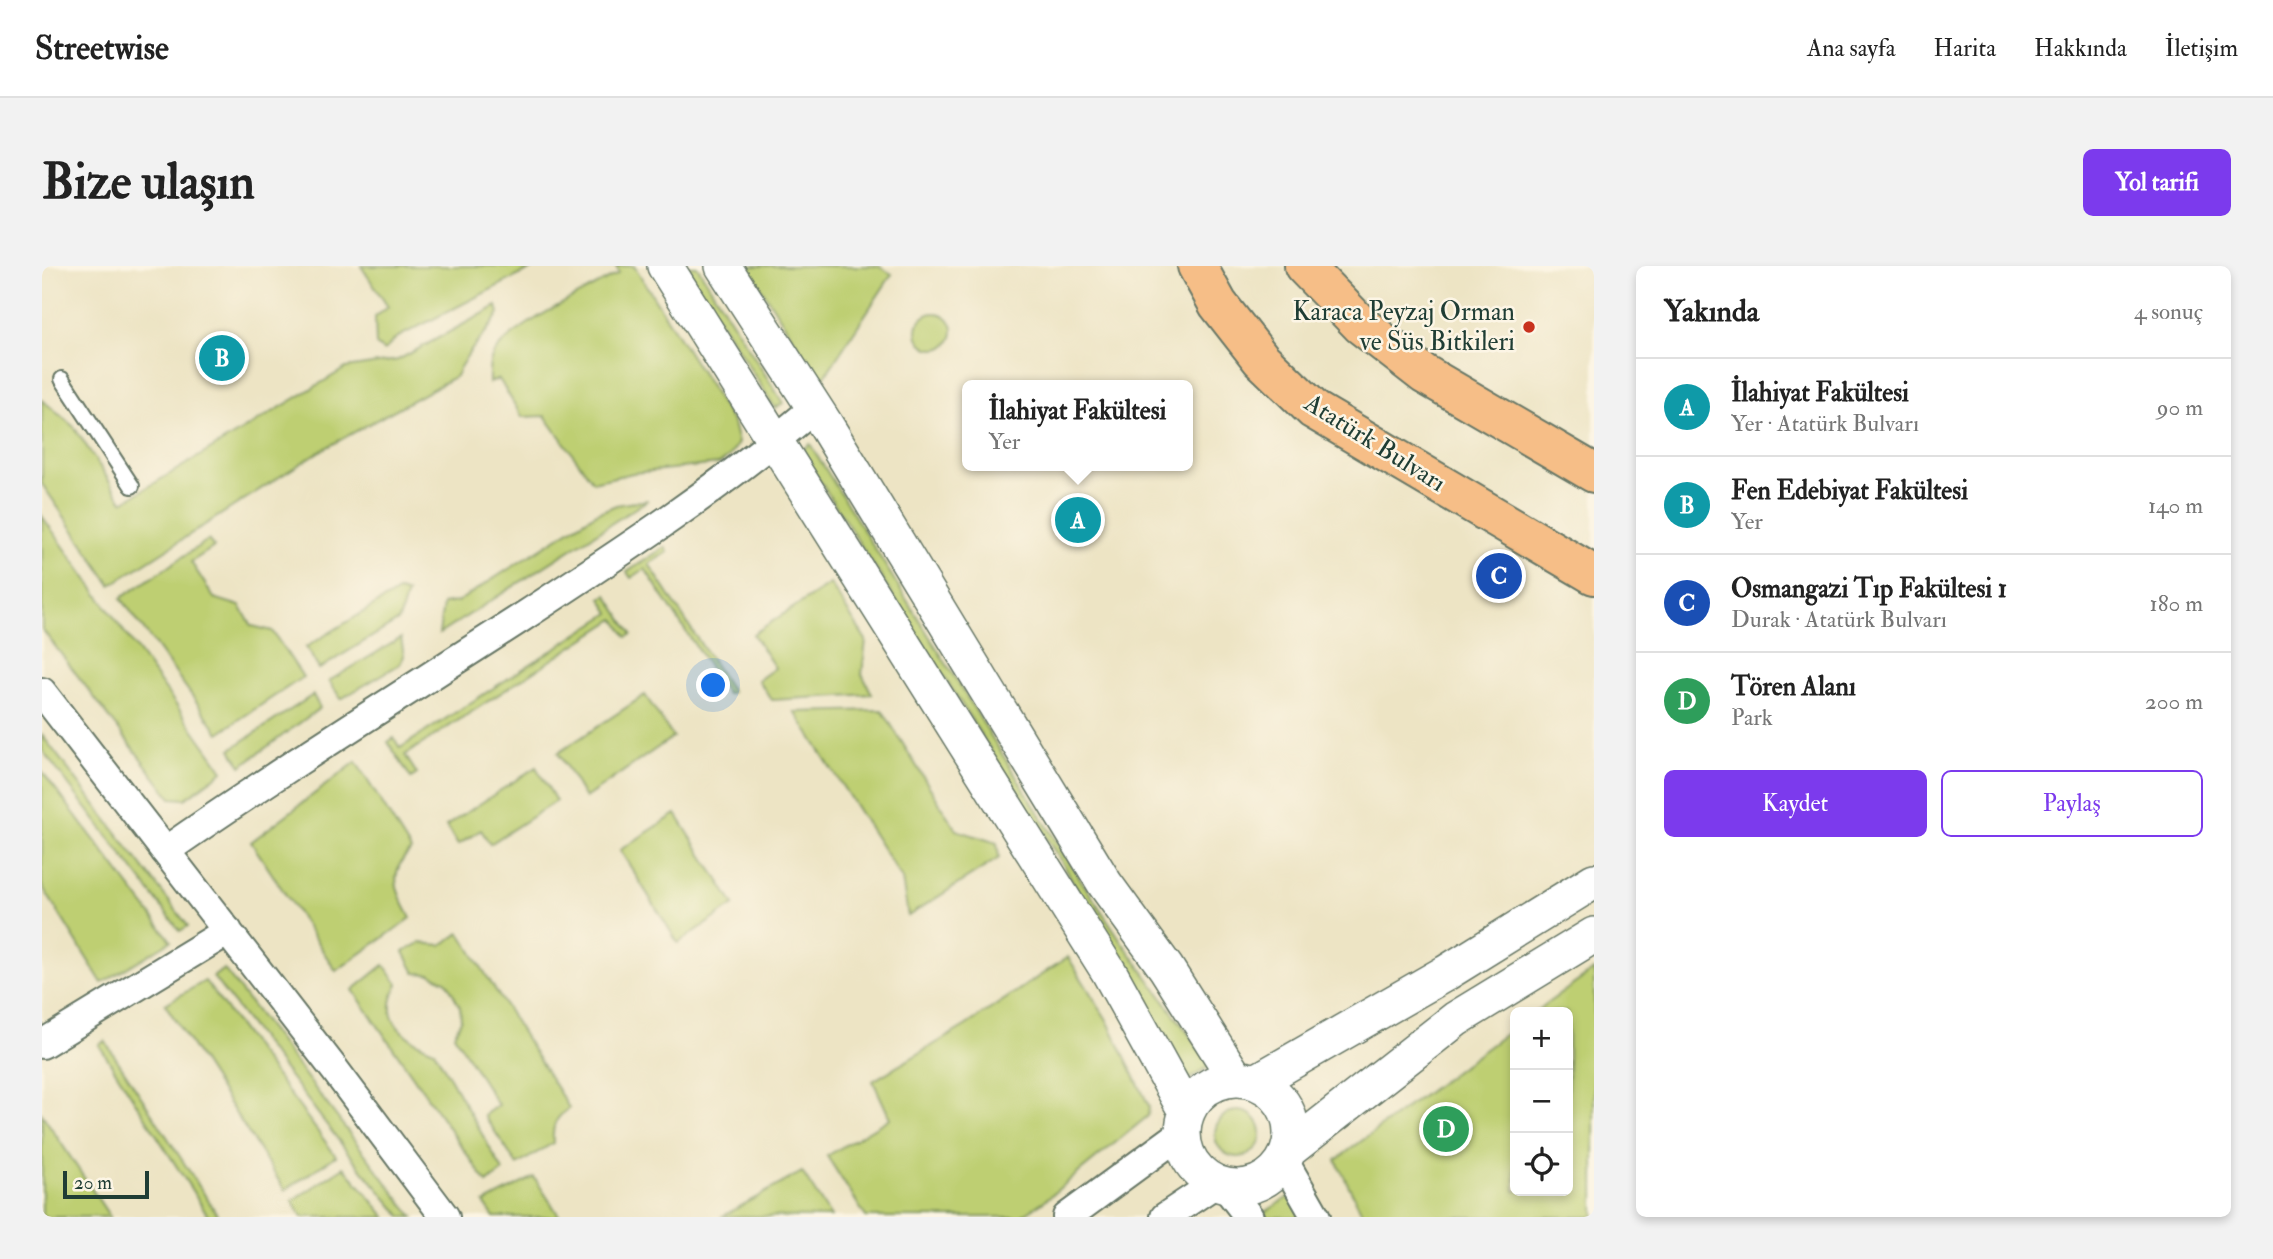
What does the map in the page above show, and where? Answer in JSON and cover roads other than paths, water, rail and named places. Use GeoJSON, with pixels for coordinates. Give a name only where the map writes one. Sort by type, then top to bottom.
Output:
{"type":"FeatureCollection","features":[{"type":"Feature","properties":{"kind":"highway","name":"Atatürk Bulvarı"},"geometry":{"type":"LineString","coordinates":[[1197,266],[1218,304],[1261,359],[1314,410],[1594,575]]}},
{"type":"Feature","properties":{"kind":"highway"},"geometry":{"type":"LineString","coordinates":[[1304,266],[1361,325],[1424,374],[1594,473]]}},
{"type":"Feature","properties":{"kind":"street"},"geometry":{"type":"LineString","coordinates":[[665,266],[1109,972],[1185,1122],[1187,1153],[1191,1163],[1207,1178],[1221,1185],[1249,1217]]}},
{"type":"Feature","properties":{"kind":"street"},"geometry":{"type":"LineString","coordinates":[[723,266],[814,408],[1105,884],[1246,1081],[1273,1093],[1286,1109],[1291,1129],[1286,1156],[1316,1217]]}},
{"type":"Feature","properties":{"kind":"street"},"geometry":{"type":"LineString","coordinates":[[165,851],[272,778],[664,524],[814,408]]}},
{"type":"Feature","properties":{"kind":"street"},"geometry":{"type":"LineString","coordinates":[[42,692],[445,1217]]}},
{"type":"Feature","properties":{"kind":"street"},"geometry":{"type":"LineString","coordinates":[[1067,1217],[1185,1122],[1196,1097],[1210,1086],[1246,1081],[1446,974],[1594,881]]}},
{"type":"Feature","properties":{"kind":"street"},"geometry":{"type":"LineString","coordinates":[[42,1044],[228,931]]}},
{"type":"Feature","properties":{"kind":"street"},"geometry":{"type":"LineString","coordinates":[[1165,1217],[1221,1185],[1253,1185],[1275,1172],[1286,1156],[1456,1019],[1594,935]]}},
{"type":"Feature","properties":{"kind":"lane"},"geometry":{"type":"LineString","coordinates":[[62,379],[132,486]]}},
{"type":"Feature","properties":{"kind":"place","name":"Karaca Peyzaj Orman ve Süs Bitkileri"},"geometry":{"type":"Point","coordinates":[1529,327]}},
{"type":"Feature","properties":{"kind":"place","name":"Fen Edebiyat Fakültesi"},"geometry":{"type":"Point","coordinates":[222,358]}},
{"type":"Feature","properties":{"kind":"place","name":"İlahiyat Fakültesi"},"geometry":{"type":"Point","coordinates":[1078,520]}},
{"type":"Feature","properties":{"kind":"place","name":"Osmangazi Tıp Fakültesi 1"},"geometry":{"type":"Point","coordinates":[1499,576]}},
{"type":"Feature","properties":{"kind":"place","name":"Tören Alanı"},"geometry":{"type":"Point","coordinates":[1446,1129]}}]}
